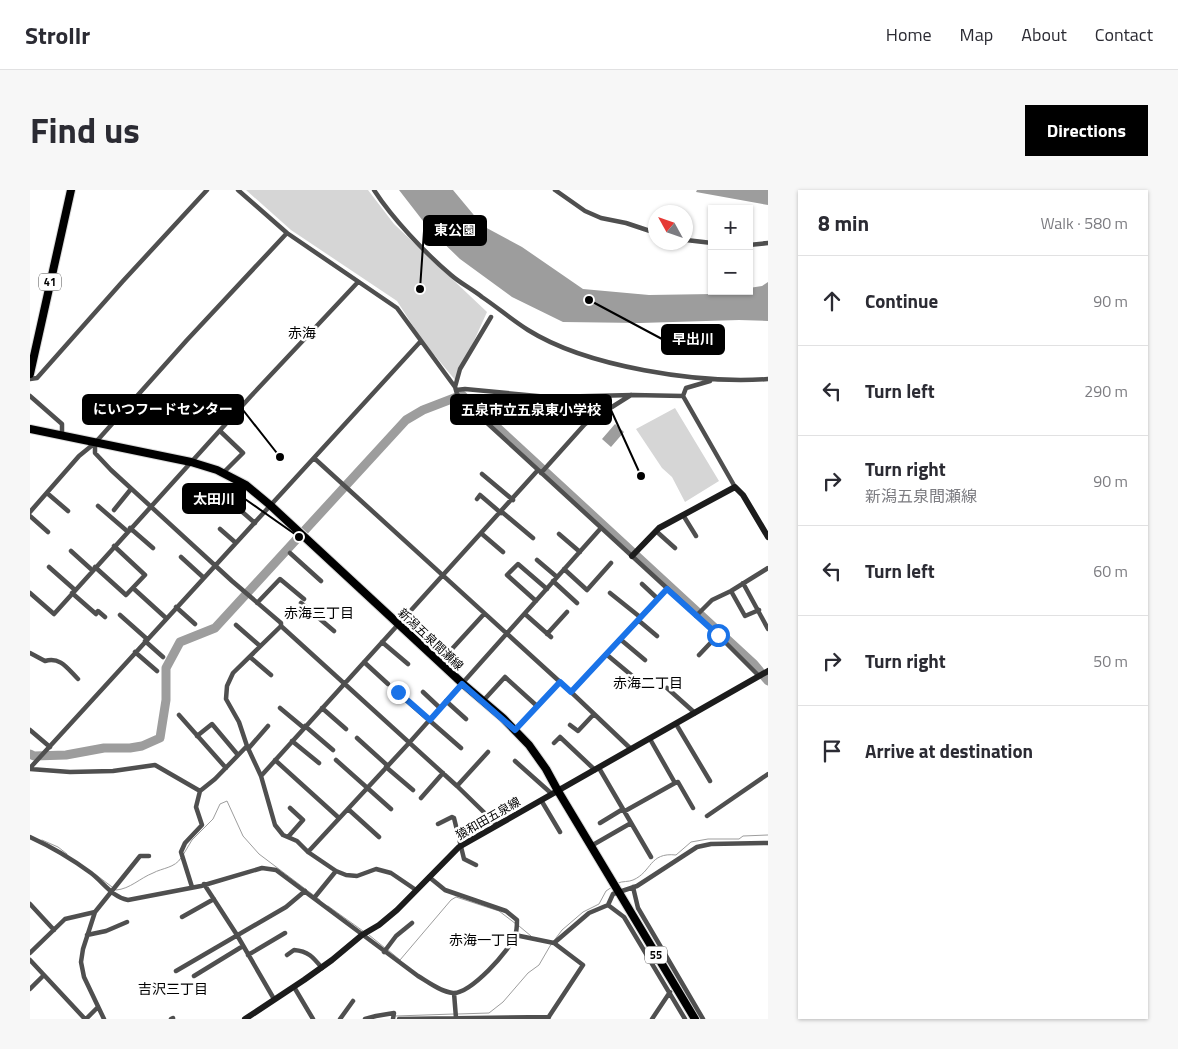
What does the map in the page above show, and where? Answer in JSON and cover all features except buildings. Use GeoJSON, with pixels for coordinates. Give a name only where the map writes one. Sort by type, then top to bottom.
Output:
{"type":"FeatureCollection","features":[{"type":"Feature","properties":{"kind":"main road","name":"41"},"geometry":{"type":"LineString","coordinates":[[30,374],[71,190]]}},
{"type":"Feature","properties":{"kind":"main road","name":"新潟五泉間瀬線"},"geometry":{"type":"LineString","coordinates":[[30,429],[191,462],[223,473],[246,485],[270,506],[462,684],[515,730],[529,745],[546,769],[555,792],[591,846],[695,1019]]}},
{"type":"Feature","properties":{"kind":"main road"},"geometry":{"type":"LineString","coordinates":[[634,555],[656,531],[735,487],[743,494],[768,537]]}},
{"type":"Feature","properties":{"kind":"main road","name":"猿和田五泉線"},"geometry":{"type":"LineString","coordinates":[[248,1018],[322,968],[362,934],[371,931],[397,910],[462,845],[764,673]]}},
{"type":"Feature","properties":{"kind":"street"},"geometry":{"type":"LineString","coordinates":[[30,379],[37,378],[207,190]]}},
{"type":"Feature","properties":{"kind":"street"},"geometry":{"type":"LineString","coordinates":[[238,190],[287,233],[397,308],[420,342],[456,388],[548,397],[684,396]]}},
{"type":"Feature","properties":{"kind":"street"},"geometry":{"type":"LineString","coordinates":[[374,190],[406,230],[451,275],[528,330],[564,347],[614,363],[662,373],[714,380],[768,379]]}},
{"type":"Feature","properties":{"kind":"street"},"geometry":{"type":"LineString","coordinates":[[555,190],[585,212],[648,230]]}},
{"type":"Feature","properties":{"kind":"street"},"geometry":{"type":"LineString","coordinates":[[30,512],[79,456],[95,442],[180,347],[287,233]]}},
{"type":"Feature","properties":{"kind":"street"},"geometry":{"type":"LineString","coordinates":[[693,241],[708,243]]}},
{"type":"Feature","properties":{"kind":"street"},"geometry":{"type":"LineString","coordinates":[[753,245],[768,243]]}},
{"type":"Feature","properties":{"kind":"street"},"geometry":{"type":"LineString","coordinates":[[30,593],[54,614],[114,546],[358,282]]}},
{"type":"Feature","properties":{"kind":"street"},"geometry":{"type":"LineString","coordinates":[[491,317],[460,369],[456,388],[457,394],[475,413],[542,471],[601,528],[634,555],[696,616],[764,673]]}},
{"type":"Feature","properties":{"kind":"street"},"geometry":{"type":"LineString","coordinates":[[30,769],[420,342]]}},
{"type":"Feature","properties":{"kind":"street"},"geometry":{"type":"LineString","coordinates":[[714,380],[686,388],[684,396],[735,487]]}},
{"type":"Feature","properties":{"kind":"street"},"geometry":{"type":"LineString","coordinates":[[261,776],[398,624],[585,424],[632,395]]}},
{"type":"Feature","properties":{"kind":"street"},"geometry":{"type":"LineString","coordinates":[[30,396],[62,424],[62,436]]}},
{"type":"Feature","properties":{"kind":"street"},"geometry":{"type":"LineString","coordinates":[[220,431],[243,452],[223,473]]}},
{"type":"Feature","properties":{"kind":"street"},"geometry":{"type":"LineString","coordinates":[[95,442],[95,453],[132,489],[281,623],[281,626],[443,773],[497,825]]}},
{"type":"Feature","properties":{"kind":"street"},"geometry":{"type":"LineString","coordinates":[[314,458],[631,749]]}},
{"type":"Feature","properties":{"kind":"street"},"geometry":{"type":"LineString","coordinates":[[482,474],[513,500]]}},
{"type":"Feature","properties":{"kind":"street"},"geometry":{"type":"LineString","coordinates":[[114,510],[132,489]]}},
{"type":"Feature","properties":{"kind":"street"},"geometry":{"type":"LineString","coordinates":[[47,492],[68,511]]}},
{"type":"Feature","properties":{"kind":"street"},"geometry":{"type":"LineString","coordinates":[[477,499],[480,495],[533,538]]}},
{"type":"Feature","properties":{"kind":"street"},"geometry":{"type":"LineString","coordinates":[[98,506],[153,548]]}},
{"type":"Feature","properties":{"kind":"street"},"geometry":{"type":"LineString","coordinates":[[239,509],[255,523]]}},
{"type":"Feature","properties":{"kind":"street"},"geometry":{"type":"LineString","coordinates":[[683,515],[696,536]]}},
{"type":"Feature","properties":{"kind":"street"},"geometry":{"type":"LineString","coordinates":[[30,516],[48,532]]}},
{"type":"Feature","properties":{"kind":"street"},"geometry":{"type":"LineString","coordinates":[[308,852],[430,720],[601,528]]}},
{"type":"Feature","properties":{"kind":"street"},"geometry":{"type":"LineString","coordinates":[[220,529],[236,543]]}},
{"type":"Feature","properties":{"kind":"street"},"geometry":{"type":"LineString","coordinates":[[656,531],[675,548]]}},
{"type":"Feature","properties":{"kind":"street"},"geometry":{"type":"LineString","coordinates":[[482,534],[503,552]]}},
{"type":"Feature","properties":{"kind":"street"},"geometry":{"type":"LineString","coordinates":[[560,534],[580,552]]}},
{"type":"Feature","properties":{"kind":"street"},"geometry":{"type":"LineString","coordinates":[[70,551],[126,595],[145,575],[114,546]]}},
{"type":"Feature","properties":{"kind":"street"},"geometry":{"type":"LineString","coordinates":[[290,553],[321,581]]}},
{"type":"Feature","properties":{"kind":"street"},"geometry":{"type":"LineString","coordinates":[[181,557],[204,578]]}},
{"type":"Feature","properties":{"kind":"street"},"geometry":{"type":"LineString","coordinates":[[537,560],[577,603]]}},
{"type":"Feature","properties":{"kind":"street"},"geometry":{"type":"LineString","coordinates":[[564,569],[587,590],[611,563]]}},
{"type":"Feature","properties":{"kind":"street"},"geometry":{"type":"LineString","coordinates":[[536,602],[507,575],[518,564],[547,589]]}},
{"type":"Feature","properties":{"kind":"street"},"geometry":{"type":"LineString","coordinates":[[48,567],[96,614],[98,611],[105,617]]}},
{"type":"Feature","properties":{"kind":"street"},"geometry":{"type":"LineString","coordinates":[[696,616],[712,600],[731,591],[768,568]]}},
{"type":"Feature","properties":{"kind":"street"},"geometry":{"type":"LineString","coordinates":[[257,603],[280,579],[334,632]]}},
{"type":"Feature","properties":{"kind":"street"},"geometry":{"type":"LineString","coordinates":[[743,583],[768,629]]}},
{"type":"Feature","properties":{"kind":"street"},"geometry":{"type":"LineString","coordinates":[[642,584],[658,599]]}},
{"type":"Feature","properties":{"kind":"street"},"geometry":{"type":"LineString","coordinates":[[133,588],[166,618]]}},
{"type":"Feature","properties":{"kind":"street"},"geometry":{"type":"LineString","coordinates":[[571,692],[667,589]]}},
{"type":"Feature","properties":{"kind":"street"},"geometry":{"type":"LineString","coordinates":[[731,591],[745,616],[758,610]]}},
{"type":"Feature","properties":{"kind":"street"},"geometry":{"type":"LineString","coordinates":[[610,593],[657,636]]}},
{"type":"Feature","properties":{"kind":"street"},"geometry":{"type":"LineString","coordinates":[[176,607],[195,624]]}},
{"type":"Feature","properties":{"kind":"street"},"geometry":{"type":"LineString","coordinates":[[525,614],[549,635],[567,612]]}},
{"type":"Feature","properties":{"kind":"street"},"geometry":{"type":"LineString","coordinates":[[440,662],[484,614]]}},
{"type":"Feature","properties":{"kind":"street"},"geometry":{"type":"LineString","coordinates":[[120,615],[163,657]]}},
{"type":"Feature","properties":{"kind":"street"},"geometry":{"type":"LineString","coordinates":[[236,625],[260,646]]}},
{"type":"Feature","properties":{"kind":"street"},"geometry":{"type":"LineString","coordinates":[[281,626],[233,673],[227,686],[226,698],[239,722],[247,748],[261,776],[274,825],[282,835],[296,841],[308,852],[336,871],[346,875],[357,876],[376,869],[391,873],[416,890]]}},
{"type":"Feature","properties":{"kind":"street"},"geometry":{"type":"LineString","coordinates":[[699,654],[718,635]]}},
{"type":"Feature","properties":{"kind":"street"},"geometry":{"type":"LineString","coordinates":[[620,639],[645,660]]}},
{"type":"Feature","properties":{"kind":"street"},"geometry":{"type":"LineString","coordinates":[[382,642],[408,664]]}},
{"type":"Feature","properties":{"kind":"street"},"geometry":{"type":"LineString","coordinates":[[135,652],[157,671]]}},
{"type":"Feature","properties":{"kind":"street"},"geometry":{"type":"LineString","coordinates":[[30,653],[45,661],[57,659],[78,679]]}},
{"type":"Feature","properties":{"kind":"street"},"geometry":{"type":"LineString","coordinates":[[606,654],[636,679]]}},
{"type":"Feature","properties":{"kind":"street"},"geometry":{"type":"LineString","coordinates":[[250,656],[271,675]]}},
{"type":"Feature","properties":{"kind":"street"},"geometry":{"type":"LineString","coordinates":[[364,662],[388,684]]}},
{"type":"Feature","properties":{"kind":"street"},"geometry":{"type":"LineString","coordinates":[[483,701],[505,677],[537,706]]}},
{"type":"Feature","properties":{"kind":"street"},"geometry":{"type":"LineString","coordinates":[[515,730],[560,682]]}},
{"type":"Feature","properties":{"kind":"street"},"geometry":{"type":"LineString","coordinates":[[667,688],[695,714]]}},
{"type":"Feature","properties":{"kind":"street"},"geometry":{"type":"LineString","coordinates":[[398,692],[461,748]]}},
{"type":"Feature","properties":{"kind":"street"},"geometry":{"type":"LineString","coordinates":[[423,692],[440,708]]}},
{"type":"Feature","properties":{"kind":"street"},"geometry":{"type":"LineString","coordinates":[[446,701],[466,719]]}},
{"type":"Feature","properties":{"kind":"street"},"geometry":{"type":"LineString","coordinates":[[280,708],[333,750]]}},
{"type":"Feature","properties":{"kind":"street"},"geometry":{"type":"LineString","coordinates":[[322,708],[346,729]]}},
{"type":"Feature","properties":{"kind":"street"},"geometry":{"type":"LineString","coordinates":[[570,725],[578,731],[594,714]]}},
{"type":"Feature","properties":{"kind":"street"},"geometry":{"type":"LineString","coordinates":[[179,715],[226,768]]}},
{"type":"Feature","properties":{"kind":"street"},"geometry":{"type":"LineString","coordinates":[[197,736],[212,724],[238,755]]}},
{"type":"Feature","properties":{"kind":"street"},"geometry":{"type":"LineString","coordinates":[[676,724],[710,781]]}},
{"type":"Feature","properties":{"kind":"street"},"geometry":{"type":"LineString","coordinates":[[192,887],[182,852],[185,844],[202,825],[196,807],[200,791],[268,726]]}},
{"type":"Feature","properties":{"kind":"street"},"geometry":{"type":"LineString","coordinates":[[30,730],[50,747]]}},
{"type":"Feature","properties":{"kind":"street"},"geometry":{"type":"LineString","coordinates":[[554,743],[560,737],[597,769],[624,810],[651,857]]}},
{"type":"Feature","properties":{"kind":"street"},"geometry":{"type":"LineString","coordinates":[[357,738],[413,790]]}},
{"type":"Feature","properties":{"kind":"street"},"geometry":{"type":"LineString","coordinates":[[650,739],[676,783],[678,782],[692,808]]}},
{"type":"Feature","properties":{"kind":"street"},"geometry":{"type":"LineString","coordinates":[[292,741],[319,764]]}},
{"type":"Feature","properties":{"kind":"street"},"geometry":{"type":"LineString","coordinates":[[457,786],[488,752]]}},
{"type":"Feature","properties":{"kind":"street"},"geometry":{"type":"LineString","coordinates":[[275,760],[339,818]]}},
{"type":"Feature","properties":{"kind":"street"},"geometry":{"type":"LineString","coordinates":[[336,760],[391,809]]}},
{"type":"Feature","properties":{"kind":"street"},"geometry":{"type":"LineString","coordinates":[[515,761],[555,792]]}},
{"type":"Feature","properties":{"kind":"street"},"geometry":{"type":"LineString","coordinates":[[30,769],[78,772],[113,771],[155,765],[200,791]]}},
{"type":"Feature","properties":{"kind":"street"},"geometry":{"type":"LineString","coordinates":[[421,798],[443,773]]}},
{"type":"Feature","properties":{"kind":"street"},"geometry":{"type":"LineString","coordinates":[[707,816],[768,774]]}},
{"type":"Feature","properties":{"kind":"street"},"geometry":{"type":"LineString","coordinates":[[600,823],[676,783]]}},
{"type":"Feature","properties":{"kind":"street"},"geometry":{"type":"LineString","coordinates":[[541,800],[560,832]]}},
{"type":"Feature","properties":{"kind":"street"},"geometry":{"type":"LineString","coordinates":[[288,837],[303,820],[290,808]]}},
{"type":"Feature","properties":{"kind":"street"},"geometry":{"type":"LineString","coordinates":[[348,809],[379,837]]}},
{"type":"Feature","properties":{"kind":"street"},"geometry":{"type":"LineString","coordinates":[[438,824],[452,817],[454,818],[464,859],[476,865]]}},
{"type":"Feature","properties":{"kind":"street"},"geometry":{"type":"LineString","coordinates":[[591,846],[631,823]]}},
{"type":"Feature","properties":{"kind":"street"},"geometry":{"type":"LineString","coordinates":[[30,837],[57,850],[92,874],[119,898],[128,900],[192,887],[262,868],[276,870],[424,980],[438,988],[454,993],[466,988],[477,980],[508,948],[515,935],[517,920],[506,911],[445,890],[429,877]]}},
{"type":"Feature","properties":{"kind":"street"},"geometry":{"type":"LineString","coordinates":[[554,943],[589,912],[608,905],[613,894],[633,887],[654,876],[697,848],[711,844],[768,843]]}},
{"type":"Feature","properties":{"kind":"street"},"geometry":{"type":"LineString","coordinates":[[104,1019],[84,977],[81,962],[87,935],[95,912],[110,891],[140,856],[149,856]]}},
{"type":"Feature","properties":{"kind":"street"},"geometry":{"type":"LineString","coordinates":[[314,898],[336,871]]}},
{"type":"Feature","properties":{"kind":"street"},"geometry":{"type":"LineString","coordinates":[[204,884],[237,935],[274,999]]}},
{"type":"Feature","properties":{"kind":"street"},"geometry":{"type":"LineString","coordinates":[[633,887],[638,908],[704,1018]]}},
{"type":"Feature","properties":{"kind":"street"},"geometry":{"type":"LineString","coordinates":[[176,971],[286,907],[305,891]]}},
{"type":"Feature","properties":{"kind":"street"},"geometry":{"type":"LineString","coordinates":[[182,917],[214,899]]}},
{"type":"Feature","properties":{"kind":"street"},"geometry":{"type":"LineString","coordinates":[[30,904],[54,930]]}},
{"type":"Feature","properties":{"kind":"street"},"geometry":{"type":"LineString","coordinates":[[608,905],[624,917],[685,1019]]}},
{"type":"Feature","properties":{"kind":"street"},"geometry":{"type":"LineString","coordinates":[[30,953],[65,919],[95,912]]}},
{"type":"Feature","properties":{"kind":"street"},"geometry":{"type":"LineString","coordinates":[[87,935],[106,931],[127,922]]}},
{"type":"Feature","properties":{"kind":"street"},"geometry":{"type":"LineString","coordinates":[[384,952],[396,936],[412,923]]}},
{"type":"Feature","properties":{"kind":"street"},"geometry":{"type":"LineString","coordinates":[[248,955],[285,932]]}},
{"type":"Feature","properties":{"kind":"street"},"geometry":{"type":"LineString","coordinates":[[399,1019],[549,1018],[583,965],[554,943],[515,935]]}},
{"type":"Feature","properties":{"kind":"street"},"geometry":{"type":"LineString","coordinates":[[194,976],[243,946]]}},
{"type":"Feature","properties":{"kind":"street"},"geometry":{"type":"LineString","coordinates":[[287,955],[294,950],[303,950],[310,954],[322,968]]}},
{"type":"Feature","properties":{"kind":"street"},"geometry":{"type":"LineString","coordinates":[[30,960],[85,1019],[98,1007]]}},
{"type":"Feature","properties":{"kind":"street"},"geometry":{"type":"LineString","coordinates":[[30,989],[44,975]]}},
{"type":"Feature","properties":{"kind":"street"},"geometry":{"type":"LineString","coordinates":[[294,987],[313,1019]]}},
{"type":"Feature","properties":{"kind":"street"},"geometry":{"type":"LineString","coordinates":[[652,1019],[670,992]]}},
{"type":"Feature","properties":{"kind":"street"},"geometry":{"type":"LineString","coordinates":[[454,993],[456,1018]]}},
{"type":"Feature","properties":{"kind":"street"},"geometry":{"type":"LineString","coordinates":[[340,1019],[353,1001]]}},
{"type":"Feature","properties":{"kind":"street"},"geometry":{"type":"LineString","coordinates":[[365,1019],[394,1014],[393,1019]]}},
{"type":"Feature","properties":{"kind":"shaded area"},"geometry":{"type":"Polygon","coordinates":[[[246,190],[368,190],[394,224],[487,312],[456,381],[422,340],[397,301],[291,230],[246,190]]]}},
{"type":"Feature","properties":{"kind":"shaded area"},"geometry":{"type":"Polygon","coordinates":[[[399,190],[453,190],[483,226],[522,247],[583,289],[649,295],[753,295],[753,287],[762,286],[768,282],[768,321],[563,322],[512,297],[460,259],[430,230],[399,190]]]}},
{"type":"Feature","properties":{"kind":"shaded area"},"geometry":{"type":"Polygon","coordinates":[[[697,190],[768,190],[768,205],[696,192],[697,190]]]}},
{"type":"Feature","properties":{"kind":"shaded area"},"geometry":{"type":"Polygon","coordinates":[[[675,408],[719,481],[685,502],[672,477],[662,468],[636,429],[675,408]]]}},
{"type":"Feature","properties":{"kind":"shaded area"},"geometry":{"type":"Polygon","coordinates":[[[615,424],[624,432],[611,447],[602,439],[615,424]]]}},
{"type":"Feature","properties":{"kind":"waterway"},"geometry":{"type":"LineString","coordinates":[[30,754],[34,756],[66,755],[104,748],[130,748],[142,746],[160,738],[166,700],[166,668],[180,642],[215,628],[406,420],[423,410],[462,395],[754,664],[768,681]]}},
{"type":"Feature","properties":{"kind":"waterway"},"geometry":{"type":"LineString","coordinates":[[183,855],[192,840],[213,819],[220,804],[227,801],[243,836],[259,854],[320,900]]}},
{"type":"Feature","properties":{"kind":"waterway"},"geometry":{"type":"LineString","coordinates":[[618,883],[639,877],[656,859],[667,855],[676,855],[691,842],[768,835]]}},
{"type":"Feature","properties":{"kind":"waterway"},"geometry":{"type":"LineString","coordinates":[[42,840],[58,847],[67,854]]}},
{"type":"Feature","properties":{"kind":"waterway"},"geometry":{"type":"LineString","coordinates":[[95,874],[116,890],[130,886],[148,875],[172,866],[181,858]]}},
{"type":"Feature","properties":{"kind":"waterway"},"geometry":{"type":"LineString","coordinates":[[458,1014],[489,1013],[503,1002],[528,973],[539,965],[562,930],[583,912],[599,904],[606,891],[612,887]]}},
{"type":"Feature","properties":{"kind":"waterway"},"geometry":{"type":"LineString","coordinates":[[388,950],[400,960],[451,900],[456,897],[499,911],[516,924]]}},
{"type":"Feature","properties":{"kind":"waterway"},"geometry":{"type":"LineString","coordinates":[[328,906],[363,931]]}},
{"type":"Feature","properties":{"kind":"waterway"},"geometry":{"type":"LineString","coordinates":[[519,926],[531,936]]}},
{"type":"Feature","properties":{"kind":"waterway"},"geometry":{"type":"LineString","coordinates":[[369,935],[385,948]]}},
{"type":"Feature","properties":{"kind":"waterway"},"geometry":{"type":"LineString","coordinates":[[396,1016],[454,1014]]}},
{"type":"Feature","properties":{"kind":"place","name":"東公園"},"geometry":{"type":"Point","coordinates":[420,289]}},
{"type":"Feature","properties":{"kind":"place","name":"早出川"},"geometry":{"type":"Point","coordinates":[589,300]}},
{"type":"Feature","properties":{"kind":"place","name":"にいつフードセンター"},"geometry":{"type":"Point","coordinates":[280,457]}},
{"type":"Feature","properties":{"kind":"place","name":"五泉市立五泉東小学校"},"geometry":{"type":"Point","coordinates":[641,476]}},
{"type":"Feature","properties":{"kind":"place","name":"太田川"},"geometry":{"type":"Point","coordinates":[299,537]}},
{"type":"Feature","properties":{"kind":"district","name":"赤海"},"geometry":{"type":"Point","coordinates":[302,332]}},
{"type":"Feature","properties":{"kind":"district","name":"赤海三丁目"},"geometry":{"type":"Point","coordinates":[319,612]}},
{"type":"Feature","properties":{"kind":"district","name":"赤海二丁目"},"geometry":{"type":"Point","coordinates":[648,682]}},
{"type":"Feature","properties":{"kind":"district","name":"赤海一丁目"},"geometry":{"type":"Point","coordinates":[484,939]}},
{"type":"Feature","properties":{"kind":"district","name":"吉沢三丁目"},"geometry":{"type":"Point","coordinates":[173,988]}},
{"type":"Feature","properties":{"kind":"route"},"geometry":{"type":"LineString","coordinates":[[398,692],[430,720],[462,684],[515,730],[560,682],[571,692],[667,589],[718,635]]}}]}
